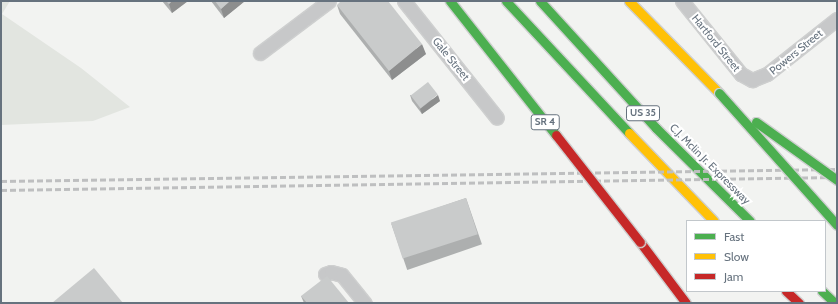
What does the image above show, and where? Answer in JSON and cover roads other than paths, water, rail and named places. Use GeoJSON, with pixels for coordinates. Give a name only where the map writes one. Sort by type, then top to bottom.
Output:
{"type":"FeatureCollection","features":[{"type":"Feature","properties":{"kind":"highway","name":"SR 4"},"geometry":{"type":"LineString","coordinates":[[450,1],[640,242],[686,290]]}},
{"type":"Feature","properties":{"kind":"highway","name":"US 35"},"geometry":{"type":"LineString","coordinates":[[506,1],[572,74],[713,220]]}},
{"type":"Feature","properties":{"kind":"highway","name":"C.J. Mclin Jr. Expressway"},"geometry":{"type":"LineString","coordinates":[[540,1],[656,128],[749,220]]}},
{"type":"Feature","properties":{"kind":"highway"},"geometry":{"type":"LineString","coordinates":[[629,1],[720,93],[782,166],[837,225]]}},
{"type":"Feature","properties":{"kind":"highway"},"geometry":{"type":"LineString","coordinates":[[720,93],[774,136],[837,180]]}},
{"type":"Feature","properties":{"kind":"highway"},"geometry":{"type":"LineString","coordinates":[[640,242],[686,303]]}},
{"type":"Feature","properties":{"kind":"highway","name":"SR 4"},"geometry":{"type":"LineString","coordinates":[[688,292],[696,299]]}},
{"type":"Feature","properties":{"kind":"highway"},"geometry":{"type":"LineString","coordinates":[[787,292],[799,303]]}},
{"type":"Feature","properties":{"kind":"highway"},"geometry":{"type":"LineString","coordinates":[[823,292],[835,303]]}},
{"type":"Feature","properties":{"kind":"street"},"geometry":{"type":"LineString","coordinates":[[260,53],[329,1]]}},
{"type":"Feature","properties":{"kind":"street","name":"Gale Street"},"geometry":{"type":"LineString","coordinates":[[404,1],[497,118]]}},
{"type":"Feature","properties":{"kind":"street","name":"Hartford Street"},"geometry":{"type":"LineString","coordinates":[[682,1],[741,74],[752,80]]}},
{"type":"Feature","properties":{"kind":"street","name":"Powers Street"},"geometry":{"type":"LineString","coordinates":[[752,80],[767,74],[837,19]]}},
{"type":"Feature","properties":{"kind":"street"},"geometry":{"type":"LineString","coordinates":[[325,274],[331,272],[342,275],[365,303]]}},
{"type":"Feature","properties":{"kind":"railway"},"geometry":{"type":"LineString","coordinates":[[1,181],[837,169]]}},
{"type":"Feature","properties":{"kind":"railway"},"geometry":{"type":"LineString","coordinates":[[1,190],[837,177]]}}]}
